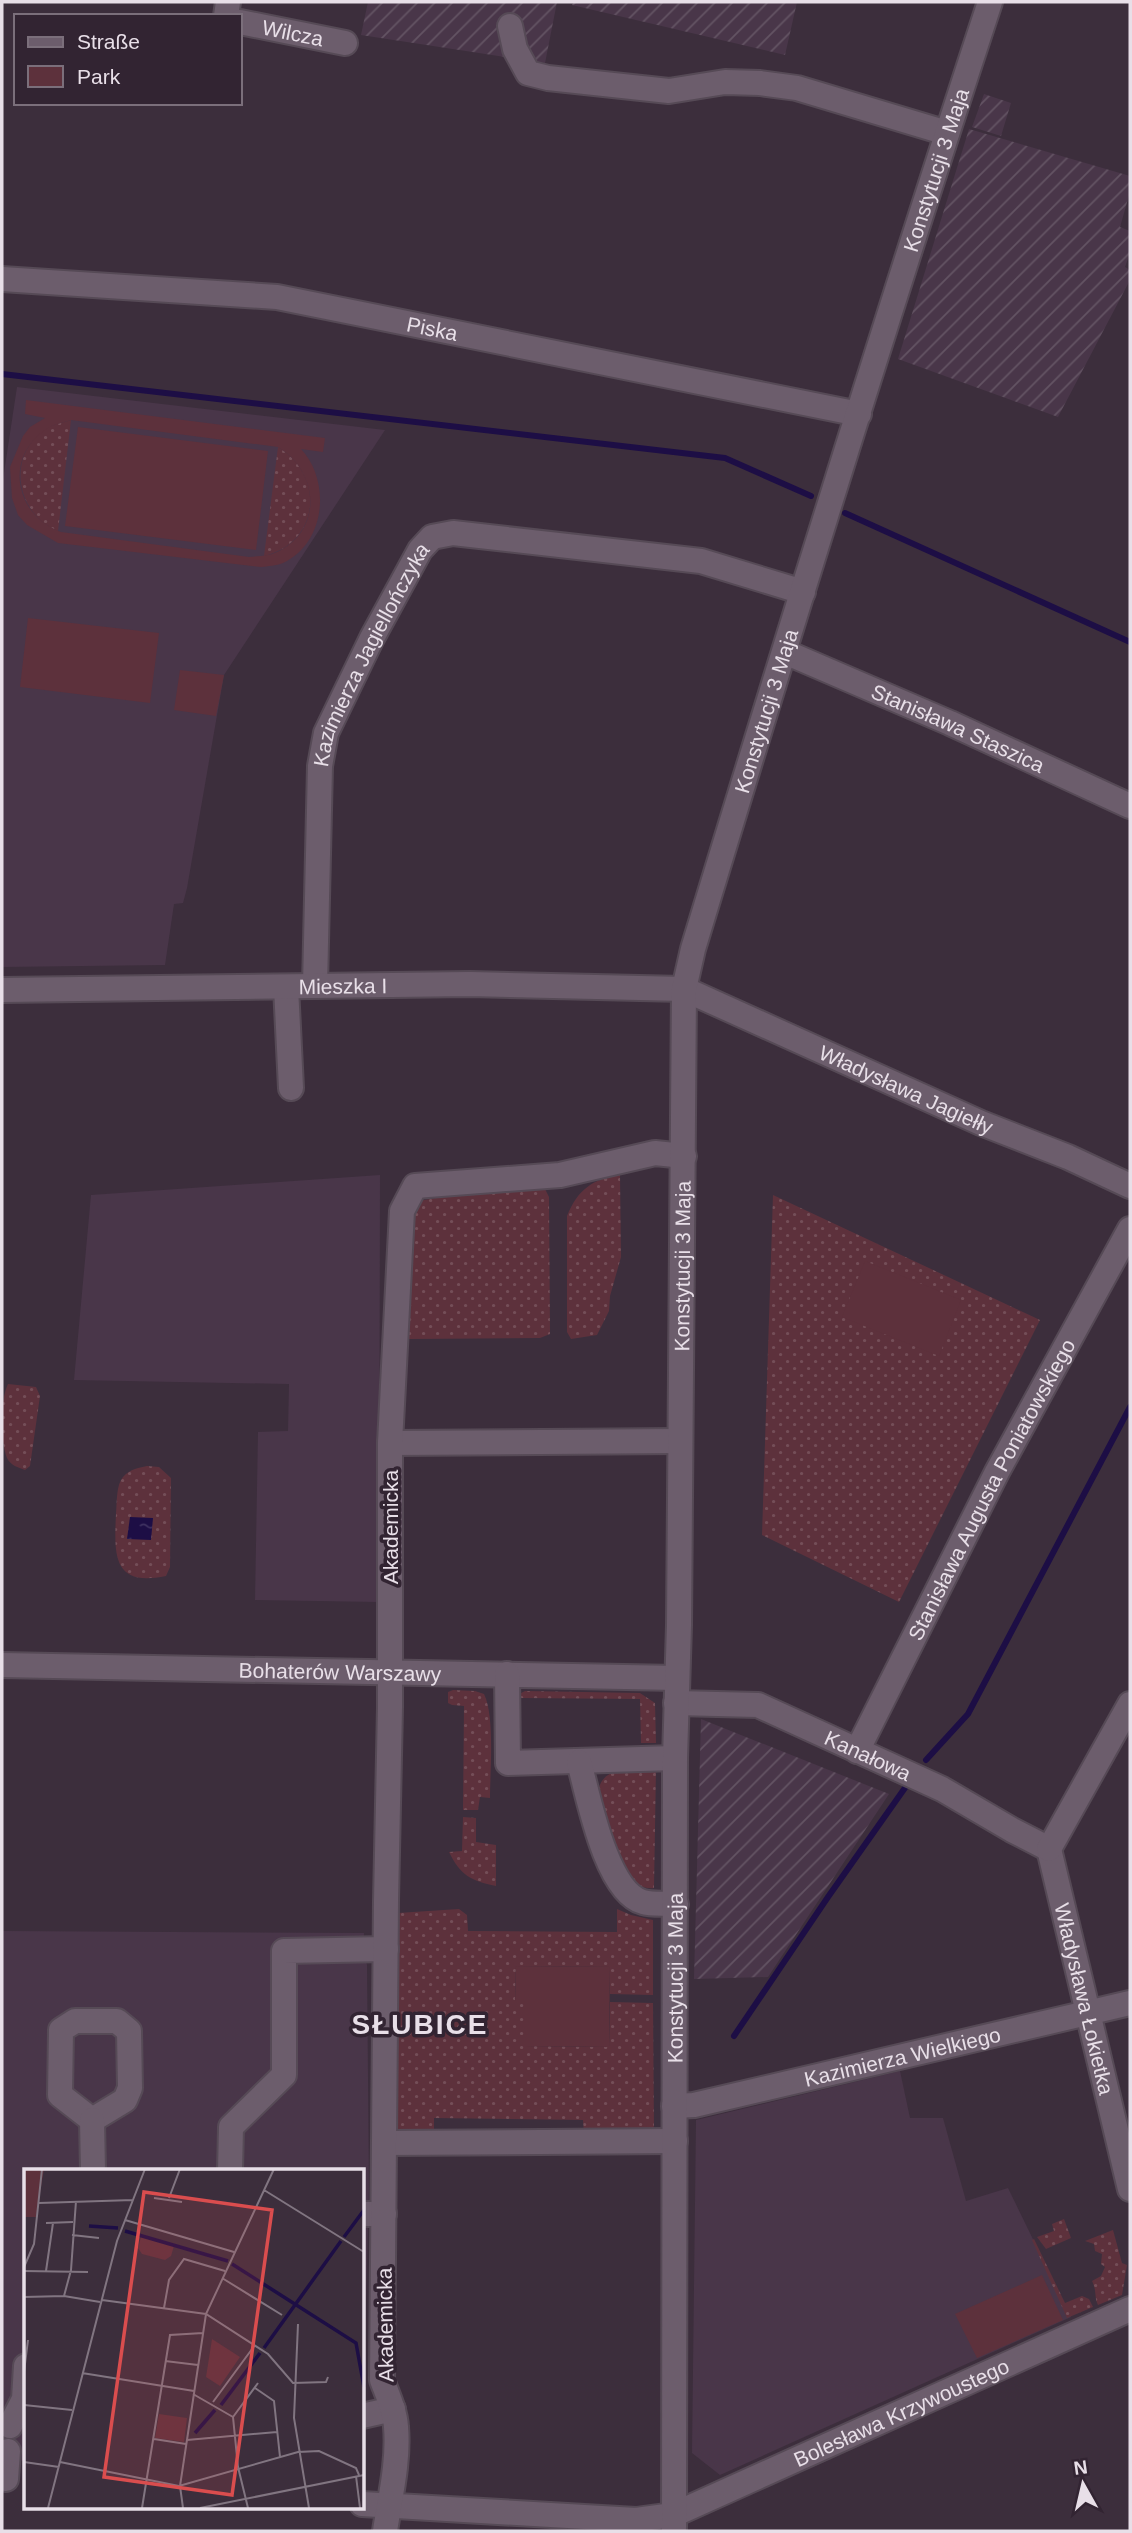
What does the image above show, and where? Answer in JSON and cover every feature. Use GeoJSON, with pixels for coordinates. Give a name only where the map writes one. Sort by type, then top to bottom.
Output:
{"type":"FeatureCollection","features":[{"type":"Feature","properties":{"kind":"street","name":"Konstytucji 3 Maja"},"geometry":{"type":"LineString","coordinates":[[673,2523],[675,1758],[684,989],[693,949],[803,592],[990,2]]}},
{"type":"Feature","properties":{"kind":"street","name":"Wilcza"},"geometry":{"type":"LineString","coordinates":[[242,22],[345,43]]}},
{"type":"Feature","properties":{"kind":"street"},"geometry":{"type":"LineString","coordinates":[[510,26],[515,50],[528,73],[548,78],[669,91],[725,82],[785,86],[947,133]]}},
{"type":"Feature","properties":{"kind":"street","name":"Piska"},"geometry":{"type":"LineString","coordinates":[[2,279],[277,297],[859,414]]}},
{"type":"Feature","properties":{"kind":"street","name":"Kazimierza Jagiellończyka"},"geometry":{"type":"LineString","coordinates":[[315,986],[320,766],[326,733],[372,638],[420,550],[432,537],[453,533],[701,561],[803,592]]}},
{"type":"Feature","properties":{"kind":"street","name":"Stanisława Staszica"},"geometry":{"type":"LineString","coordinates":[[785,652],[950,723],[1130,806]]}},
{"type":"Feature","properties":{"kind":"street","name":"Mieszka I"},"geometry":{"type":"LineString","coordinates":[[2,990],[470,984],[684,989]]}},
{"type":"Feature","properties":{"kind":"street"},"geometry":{"type":"LineString","coordinates":[[286,987],[291,1088]]}},
{"type":"Feature","properties":{"kind":"street","name":"Władysława Jagiełły"},"geometry":{"type":"LineString","coordinates":[[684,989],[981,1123],[1068,1157],[1130,1186]]}},
{"type":"Feature","properties":{"kind":"street","name":"Akademicka"},"geometry":{"type":"LineString","coordinates":[[385,2531],[396,2429],[393,2409],[382,2380],[373,2214],[384,2143],[391,1672],[390,1443],[402,1211],[415,1186],[560,1175],[654,1153],[684,1156]]}},
{"type":"Feature","properties":{"kind":"street","name":"Stanisława Augusta Poniatowskiego"},"geometry":{"type":"LineString","coordinates":[[857,1751],[997,1472],[1130,1229]]}},
{"type":"Feature","properties":{"kind":"street"},"geometry":{"type":"LineString","coordinates":[[390,1443],[680,1441]]}},
{"type":"Feature","properties":{"kind":"street","name":"Bohaterów Warszawy"},"geometry":{"type":"LineString","coordinates":[[2,1665],[677,1678]]}},
{"type":"Feature","properties":{"kind":"street"},"geometry":{"type":"LineString","coordinates":[[507,1674],[508,1763],[675,1758]]}},
{"type":"Feature","properties":{"kind":"street","name":"Kanałowa"},"geometry":{"type":"LineString","coordinates":[[676,1703],[758,1705],[942,1789],[1049,1849]]}},
{"type":"Feature","properties":{"kind":"street"},"geometry":{"type":"LineString","coordinates":[[1049,1849],[1130,1704]]}},
{"type":"Feature","properties":{"kind":"street"},"geometry":{"type":"LineString","coordinates":[[579,1762],[607,1856],[618,1881],[630,1895],[642,1902],[676,1904]]}},
{"type":"Feature","properties":{"kind":"street","name":"Władysława Łokietka"},"geometry":{"type":"LineString","coordinates":[[1049,1849],[1130,2189]]}},
{"type":"Feature","properties":{"kind":"street"},"geometry":{"type":"LineString","coordinates":[[230,2169],[231,2127],[284,2075],[284,1951],[386,1949]]}},
{"type":"Feature","properties":{"kind":"street","name":"Kazimierza Wielkiego"},"geometry":{"type":"LineString","coordinates":[[674,2106],[694,2105],[1130,2003]]}},
{"type":"Feature","properties":{"kind":"street"},"geometry":{"type":"LineString","coordinates":[[92,2120],[93,2169]]}},
{"type":"Feature","properties":{"kind":"street"},"geometry":{"type":"LineString","coordinates":[[384,2143],[675,2141]]}},
{"type":"Feature","properties":{"kind":"street","name":"Bolesława Krzywoustego"},"geometry":{"type":"LineString","coordinates":[[364,2504],[673,2523],[1130,2309]]}},
{"type":"Feature","properties":{"kind":"street"},"geometry":{"type":"LineString","coordinates":[[10,2426],[24,2401]]}},
{"type":"Feature","properties":{"kind":"street"},"geometry":{"type":"LineString","coordinates":[[364,2416],[393,2409]]}},
{"type":"Feature","properties":{"kind":"street"},"geometry":{"type":"LineString","coordinates":[[9,2451],[11,2480]]}},
{"type":"Feature","properties":{"kind":"shaded area"},"geometry":{"type":"Polygon","coordinates":[[[368,2],[557,2],[545,63],[361,35],[368,2]]]}},
{"type":"Feature","properties":{"kind":"shaded area"},"geometry":{"type":"Polygon","coordinates":[[[573,2],[797,2],[785,55],[572,5],[573,2]]]}},
{"type":"Feature","properties":{"kind":"shaded area"},"geometry":{"type":"Polygon","coordinates":[[[984,94],[1011,103],[1001,136],[972,127],[984,94]]]}},
{"type":"Feature","properties":{"kind":"shaded area"},"geometry":{"type":"Polygon","coordinates":[[[969,129],[1130,176],[1130,192],[1120,227],[1130,231],[1130,253],[1125,267],[1130,270],[1130,280],[1058,417],[898,359],[969,129]]]}},
{"type":"Feature","properties":{"kind":"shaded area"},"geometry":{"type":"Polygon","coordinates":[[[17,387],[385,430],[224,675],[187,888],[183,903],[174,904],[165,965],[2,967],[2,486],[17,387]]]}},
{"type":"Feature","properties":{"kind":"shaded area"},"geometry":{"type":"Polygon","coordinates":[[[380,1175],[379,1602],[255,1600],[258,1432],[288,1431],[289,1384],[74,1380],[91,1195],[380,1175]]]}},
{"type":"Feature","properties":{"kind":"shaded area"},"geometry":{"type":"Polygon","coordinates":[[[701,1719],[889,1794],[768,1977],[694,1979],[701,1719]]]}},
{"type":"Feature","properties":{"kind":"shaded area"},"geometry":{"type":"Polygon","coordinates":[[[2,1931],[364,1933],[363,1949],[367,1965],[369,2188],[364,2379],[364,2169],[24,2169],[24,2461],[2,2459],[2,1931]]]}},
{"type":"Feature","properties":{"kind":"shaded area"},"geometry":{"type":"Polygon","coordinates":[[[900,2071],[910,2118],[943,2118],[966,2201],[1008,2188],[1071,2317],[720,2475],[692,2453],[696,2120],[900,2071]]]}},
{"type":"Feature","properties":{"kind":"green space"},"geometry":{"type":"Polygon","coordinates":[[[26,400],[325,438],[323,452],[301,449],[311,462],[317,477],[320,494],[316,527],[297,554],[283,563],[261,567],[58,543],[27,525],[18,515],[12,498],[10,467],[23,436],[30,427],[45,418],[25,414],[26,400]],[[71,420],[48,428],[32,442],[24,455],[20,485],[33,513],[45,524],[61,532],[249,557],[265,555],[281,550],[295,540],[309,513],[310,498],[301,469],[278,447],[71,420]]]}},
{"type":"Feature","properties":{"kind":"green space"},"geometry":{"type":"Polygon","coordinates":[[[71,420],[58,531],[44,523],[33,512],[21,484],[21,469],[33,440],[48,427],[71,420]]]}},
{"type":"Feature","properties":{"kind":"green space"},"geometry":{"type":"Polygon","coordinates":[[[78,427],[268,451],[256,550],[65,526],[78,427]]]}},
{"type":"Feature","properties":{"kind":"green space"},"geometry":{"type":"Polygon","coordinates":[[[278,447],[293,459],[304,474],[310,507],[306,523],[297,537],[283,548],[264,556],[278,447]]]}},
{"type":"Feature","properties":{"kind":"green space"},"geometry":{"type":"Polygon","coordinates":[[[28,618],[159,633],[150,703],[20,687],[28,618]]]}},
{"type":"Feature","properties":{"kind":"green space"},"geometry":{"type":"Polygon","coordinates":[[[180,670],[224,675],[216,716],[174,710],[180,670]]]}},
{"type":"Feature","properties":{"kind":"green space"},"geometry":{"type":"Polygon","coordinates":[[[620,1175],[621,1257],[610,1296],[609,1311],[597,1335],[571,1339],[567,1332],[567,1216],[581,1192],[602,1179],[620,1175]]]}},
{"type":"Feature","properties":{"kind":"green space"},"geometry":{"type":"Polygon","coordinates":[[[532,1187],[545,1189],[549,1197],[550,1334],[540,1338],[409,1339],[410,1214],[418,1201],[532,1187]]]}},
{"type":"Feature","properties":{"kind":"green space"},"geometry":{"type":"Polygon","coordinates":[[[773,1195],[1040,1320],[899,1602],[762,1535],[773,1195]]]}},
{"type":"Feature","properties":{"kind":"green space"},"geometry":{"type":"Polygon","coordinates":[[[865,1261],[961,1300],[939,1356],[842,1317],[865,1261]]]}},
{"type":"Feature","properties":{"kind":"green space"},"geometry":{"type":"Polygon","coordinates":[[[8,1384],[36,1387],[40,1396],[30,1466],[25,1470],[11,1463],[5,1450],[2,1410],[8,1384]]]}},
{"type":"Feature","properties":{"kind":"green space"},"geometry":{"type":"Polygon","coordinates":[[[147,1466],[159,1467],[171,1478],[170,1567],[166,1576],[149,1578],[136,1577],[120,1565],[115,1529],[121,1480],[131,1471],[147,1466]]]}},
{"type":"Feature","properties":{"kind":"green space"},"geometry":{"type":"Polygon","coordinates":[[[453,1690],[484,1694],[490,1716],[490,1798],[480,1797],[478,1810],[463,1810],[464,1706],[448,1703],[448,1692],[453,1690]]]}},
{"type":"Feature","properties":{"kind":"green space"},"geometry":{"type":"Polygon","coordinates":[[[525,1691],[640,1693],[655,1703],[656,1743],[641,1743],[640,1699],[520,1698],[519,1694],[525,1691]]]}},
{"type":"Feature","properties":{"kind":"green space"},"geometry":{"type":"Polygon","coordinates":[[[629,1769],[656,1769],[654,1888],[642,1886],[632,1879],[623,1867],[610,1836],[598,1794],[600,1784],[611,1773],[629,1769]]]}},
{"type":"Feature","properties":{"kind":"green space"},"geometry":{"type":"Polygon","coordinates":[[[463,1817],[476,1818],[476,1842],[496,1845],[496,1886],[467,1876],[449,1852],[462,1851],[463,1817]]]}},
{"type":"Feature","properties":{"kind":"green space"},"geometry":{"type":"Polygon","coordinates":[[[459,1909],[467,1915],[468,1931],[617,1932],[617,1909],[653,1920],[653,1995],[610,1994],[610,1967],[516,1966],[515,2000],[524,2001],[524,2046],[609,2047],[610,2002],[653,2003],[654,2131],[584,2135],[583,2120],[434,2118],[434,2135],[394,2135],[398,1913],[459,1909]]]}},
{"type":"Feature","properties":{"kind":"green space"},"geometry":{"type":"Polygon","coordinates":[[[516,1966],[610,1967],[609,2047],[524,2046],[524,2001],[515,2001],[516,1966]]]}},
{"type":"Feature","properties":{"kind":"green space"},"geometry":{"type":"Polygon","coordinates":[[[1064,2219],[1071,2238],[1046,2249],[1037,2237],[1054,2231],[1052,2224],[1064,2219]]]}},
{"type":"Feature","properties":{"kind":"green space"},"geometry":{"type":"Polygon","coordinates":[[[1113,2230],[1122,2263],[1127,2265],[1122,2295],[1098,2305],[1092,2281],[1101,2276],[1105,2267],[1101,2264],[1102,2254],[1095,2251],[1094,2244],[1085,2241],[1113,2230]]]}},
{"type":"Feature","properties":{"kind":"green space"},"geometry":{"type":"Polygon","coordinates":[[[1034,2239],[1065,2303],[1082,2296],[1089,2299],[1093,2307],[1067,2318],[1032,2240],[1034,2239]]]}},
{"type":"Feature","properties":{"kind":"green space"},"geometry":{"type":"Polygon","coordinates":[[[1042,2275],[1063,2320],[977,2358],[955,2314],[1042,2275]]]}},
{"type":"Feature","properties":{"kind":"water"},"geometry":{"type":"Polygon","coordinates":[[[130,1517],[153,1518],[151,1540],[127,1539],[130,1517]]]}},
{"type":"Feature","properties":{"kind":"waterway"},"geometry":{"type":"LineString","coordinates":[[2,374],[725,458],[811,496]]}},
{"type":"Feature","properties":{"kind":"waterway"},"geometry":{"type":"LineString","coordinates":[[845,513],[1130,642]]}},
{"type":"Feature","properties":{"kind":"waterway"},"geometry":{"type":"LineString","coordinates":[[926,1760],[968,1714],[1130,1407]]}},
{"type":"Feature","properties":{"kind":"waterway"},"geometry":{"type":"LineString","coordinates":[[734,2036],[907,1785]]}},
{"type":"Feature","properties":{"kind":"district","name":"SŁUBICE"},"geometry":{"type":"Point","coordinates":[420,2024]}}]}
